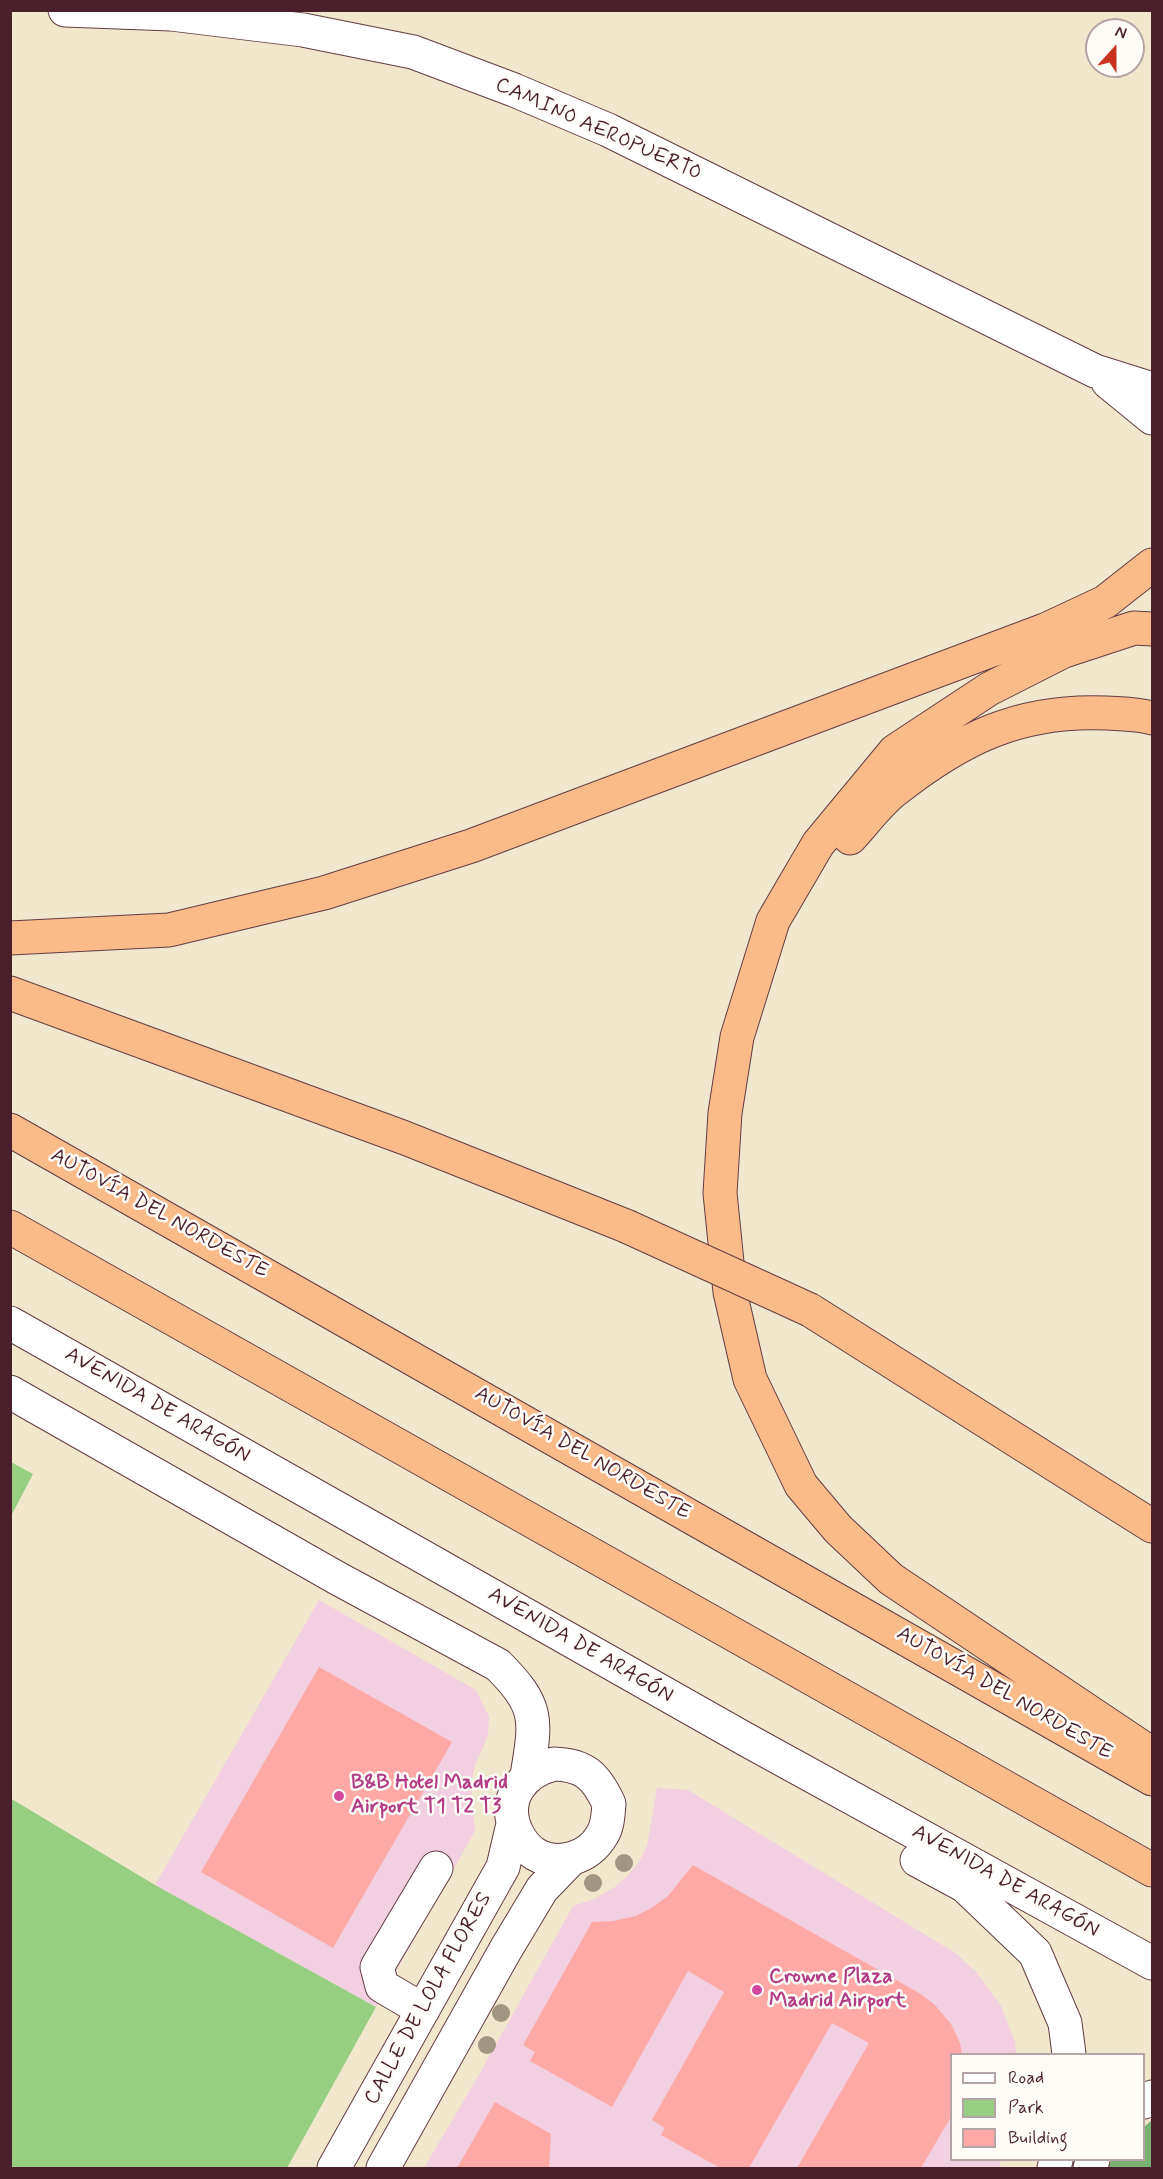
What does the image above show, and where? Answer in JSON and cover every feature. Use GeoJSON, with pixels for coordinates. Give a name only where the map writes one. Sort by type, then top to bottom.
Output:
{"type":"FeatureCollection","features":[{"type":"Feature","properties":{"kind":"highway"},"geometry":{"type":"LineString","coordinates":[[10,938],[169,930],[324,893],[471,846],[1045,630],[1105,602],[1152,565]]}},
{"type":"Feature","properties":{"kind":"highway"},"geometry":{"type":"LineString","coordinates":[[1152,628],[1134,628],[1064,651],[988,689],[895,752],[818,844],[773,921],[737,1037],[725,1113],[720,1193],[730,1292],[750,1379],[801,1485],[838,1529],[891,1579],[1152,1754]]}},
{"type":"Feature","properties":{"kind":"highway"},"geometry":{"type":"LineString","coordinates":[[737,1037],[790,928],[831,858],[892,792],[953,749],[1005,724],[1049,714],[1089,712],[1152,718]]}},
{"type":"Feature","properties":{"kind":"highway"},"geometry":{"type":"LineString","coordinates":[[10,993],[405,1138],[626,1226],[810,1311],[1152,1526]]}},
{"type":"Feature","properties":{"kind":"highway","name":"AUTOVÍA DEL NORDESTE"},"geometry":{"type":"LineString","coordinates":[[10,1130],[1152,1779]]}},
{"type":"Feature","properties":{"kind":"highway"},"geometry":{"type":"LineString","coordinates":[[10,1227],[1152,1870]]}},
{"type":"Feature","properties":{"kind":"street","name":"CAMINO AEROPUERTO"},"geometry":{"type":"LineString","coordinates":[[65,10],[182,15],[303,30],[412,52],[514,90],[608,130],[1095,371],[1152,389]]}},
{"type":"Feature","properties":{"kind":"street","name":"CAMINO AEROPUERTO"},"geometry":{"type":"LineString","coordinates":[[1095,371],[1152,418]]}},
{"type":"Feature","properties":{"kind":"street","name":"AVENIDA DE ARAGÓN"},"geometry":{"type":"LineString","coordinates":[[10,1323],[745,1739],[1152,1964]]}},
{"type":"Feature","properties":{"kind":"street"},"geometry":{"type":"LineString","coordinates":[[10,1392],[337,1578],[498,1665],[516,1683],[530,1704],[534,1724],[527,1776]]}},
{"type":"Feature","properties":{"kind":"street"},"geometry":{"type":"LineString","coordinates":[[745,1739],[814,1803],[965,1887],[1035,1953],[1065,2023],[1070,2053]]}},
{"type":"Feature","properties":{"kind":"street"},"geometry":{"type":"LineString","coordinates":[[554,1764],[568,1764],[588,1773],[603,1790],[609,1803],[604,1833],[596,1845],[584,1854],[571,1859],[551,1860],[534,1853],[521,1841],[513,1824],[512,1803],[520,1784],[527,1776],[539,1768],[554,1764]]}},
{"type":"Feature","properties":{"kind":"street","name":"CALLE DE LOLA FLORES"},"geometry":{"type":"LineString","coordinates":[[334,2169],[503,1867],[513,1824]]}},
{"type":"Feature","properties":{"kind":"street","name":"CALLE DE LOLA FLORES"},"geometry":{"type":"LineString","coordinates":[[382,2169],[542,1889],[571,1859]]}},
{"type":"Feature","properties":{"kind":"street"},"geometry":{"type":"LineString","coordinates":[[423,2010],[382,1986],[377,1967],[436,1868]]}},
{"type":"Feature","properties":{"kind":"shaded area","name":"B&B Hotel Madrid Airport T1 T2 T3"},"geometry":{"type":"Polygon","coordinates":[[[319,1600],[476,1690],[489,1717],[488,1736],[475,1765],[471,1785],[475,1831],[376,2007],[155,1885],[319,1600]]]}},
{"type":"Feature","properties":{"kind":"shaded area","name":"Crowne Plaza Madrid Airport"},"geometry":{"type":"Polygon","coordinates":[[[657,1788],[688,1790],[957,1954],[977,1973],[1001,2006],[1015,2042],[1016,2053],[950,2053],[950,2161],[1001,2161],[999,2168],[424,2168],[573,1906],[594,1899],[615,1887],[639,1862],[647,1846],[657,1788]]]}},
{"type":"Feature","properties":{"kind":"green space"},"geometry":{"type":"Polygon","coordinates":[[[11,1462],[33,1474],[11,1516],[11,1462]]]}},
{"type":"Feature","properties":{"kind":"green space"},"geometry":{"type":"Polygon","coordinates":[[[10,1798],[155,1885],[376,2007],[287,2168],[11,2168],[10,1798]]]}},
{"type":"Feature","properties":{"kind":"green space"},"geometry":{"type":"Polygon","coordinates":[[[1152,2120],[1152,2168],[1107,2168],[1111,2161],[1145,2161],[1145,2126],[1152,2120]]]}},
{"type":"Feature","properties":{"kind":"building"},"geometry":{"type":"Polygon","coordinates":[[[319,1667],[452,1742],[333,1948],[201,1872],[319,1667]]]}},
{"type":"Feature","properties":{"kind":"building"},"geometry":{"type":"Polygon","coordinates":[[[693,1865],[919,1993],[934,2004],[951,2024],[962,2053],[950,2053],[950,2118],[921,2168],[797,2168],[869,2043],[832,2023],[749,2168],[720,2168],[661,2135],[665,2128],[652,2120],[724,1992],[688,1971],[612,2107],[530,2061],[535,2052],[523,2045],[592,1922],[613,1921],[636,1916],[668,1896],[693,1865]]]}},
{"type":"Feature","properties":{"kind":"building"},"geometry":{"type":"Polygon","coordinates":[[[495,2102],[551,2134],[549,2168],[457,2168],[495,2102]]]}},
{"type":"Feature","properties":{"kind":"place","name":"B&B Hotel Madrid Airport T1 T2 T3"},"geometry":{"type":"Point","coordinates":[339,1796]}},
{"type":"Feature","properties":{"kind":"place","name":"Crowne Plaza Madrid Airport"},"geometry":{"type":"Point","coordinates":[757,1990]}}]}
